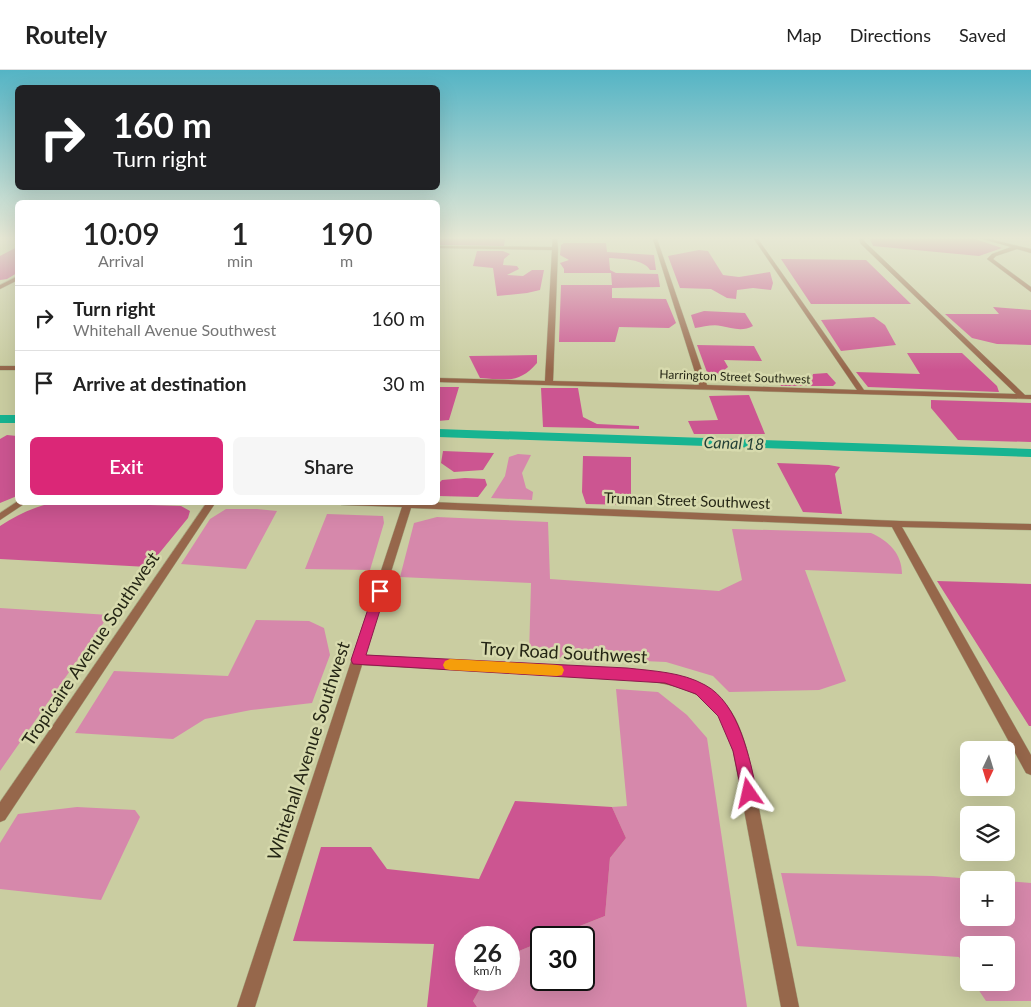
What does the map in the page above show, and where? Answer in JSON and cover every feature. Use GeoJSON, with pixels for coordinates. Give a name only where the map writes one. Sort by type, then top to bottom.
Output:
{"type":"FeatureCollection","features":[{"type":"Feature","properties":{"kind":"street"},"geometry":{"type":"LineString","coordinates":[[549,383],[553,283]]}},
{"type":"Feature","properties":{"kind":"street"},"geometry":{"type":"LineString","coordinates":[[670,283],[704,388]]}},
{"type":"Feature","properties":{"kind":"street"},"geometry":{"type":"LineString","coordinates":[[786,283],[862,392]]}},
{"type":"Feature","properties":{"kind":"street"},"geometry":{"type":"LineString","coordinates":[[905,283],[1027,397]]}},
{"type":"Feature","properties":{"kind":"street"},"geometry":{"type":"LineString","coordinates":[[2,368],[15,361]]}},
{"type":"Feature","properties":{"kind":"street"},"geometry":{"type":"LineString","coordinates":[[2,368],[15,368]]}},
{"type":"Feature","properties":{"kind":"street","name":"Harrington Street Southwest"},"geometry":{"type":"LineString","coordinates":[[440,380],[1027,397]]}},
{"type":"Feature","properties":{"kind":"street"},"geometry":{"type":"LineString","coordinates":[[0,517],[18,505]]}},
{"type":"Feature","properties":{"kind":"street","name":"Tropicaire Avenue Southwest"},"geometry":{"type":"LineString","coordinates":[[0,815],[210,505]]}},
{"type":"Feature","properties":{"kind":"street","name":"Truman Street Southwest"},"geometry":{"type":"LineString","coordinates":[[407,505],[1031,527]]}},
{"type":"Feature","properties":{"kind":"street","name":"Whitehall Avenue Southwest"},"geometry":{"type":"LineString","coordinates":[[246,1007],[407,505]]}},
{"type":"Feature","properties":{"kind":"street"},"geometry":{"type":"LineString","coordinates":[[895,523],[1031,768]]}},
{"type":"Feature","properties":{"kind":"street","name":"Troy Road Southwest"},"geometry":{"type":"LineString","coordinates":[[358,660],[627,674],[665,678],[701,690],[724,712],[740,751],[790,1007]]}},
{"type":"Feature","properties":{"kind":"shaded area"},"geometry":{"type":"Polygon","coordinates":[[[495,283],[541,283],[540,290],[497,296],[495,283]]]}},
{"type":"Feature","properties":{"kind":"shaded area"},"geometry":{"type":"Polygon","coordinates":[[[612,283],[659,283],[660,287],[612,288],[612,298],[666,299],[676,323],[669,328],[619,327],[615,342],[559,342],[561,285],[612,285],[612,283]]]}},
{"type":"Feature","properties":{"kind":"shaded area"},"geometry":{"type":"Polygon","coordinates":[[[678,283],[773,283],[771,290],[753,288],[737,290],[736,299],[727,298],[711,289],[680,288],[678,283]]]}},
{"type":"Feature","properties":{"kind":"shaded area"},"geometry":{"type":"Polygon","coordinates":[[[797,283],[889,283],[911,304],[811,304],[797,283]]]}},
{"type":"Feature","properties":{"kind":"shaded area"},"geometry":{"type":"Polygon","coordinates":[[[993,307],[1031,310],[1031,345],[997,344],[972,338],[945,314],[999,314],[993,307]]]}},
{"type":"Feature","properties":{"kind":"shaded area"},"geometry":{"type":"Polygon","coordinates":[[[704,311],[745,313],[753,326],[741,329],[718,325],[695,328],[691,315],[704,311]]]}},
{"type":"Feature","properties":{"kind":"shaded area"},"geometry":{"type":"Polygon","coordinates":[[[874,317],[885,325],[896,345],[841,351],[821,320],[874,317]]]}},
{"type":"Feature","properties":{"kind":"shaded area"},"geometry":{"type":"Polygon","coordinates":[[[697,345],[754,346],[762,361],[724,360],[728,367],[717,376],[708,375],[697,345]]]}},
{"type":"Feature","properties":{"kind":"shaded area"},"geometry":{"type":"Polygon","coordinates":[[[907,353],[962,353],[997,386],[999,392],[868,387],[856,372],[920,374],[907,353]]]}},
{"type":"Feature","properties":{"kind":"shaded area"},"geometry":{"type":"Polygon","coordinates":[[[537,355],[537,363],[530,370],[518,378],[504,380],[480,378],[469,356],[537,355]]]}},
{"type":"Feature","properties":{"kind":"shaded area"},"geometry":{"type":"Polygon","coordinates":[[[827,373],[836,383],[833,386],[781,386],[778,379],[812,378],[813,374],[827,373]]]}},
{"type":"Feature","properties":{"kind":"shaded area"},"geometry":{"type":"Polygon","coordinates":[[[440,387],[459,387],[449,420],[440,421],[440,387]]]}},
{"type":"Feature","properties":{"kind":"shaded area"},"geometry":{"type":"Polygon","coordinates":[[[541,388],[578,388],[583,417],[597,424],[639,426],[639,429],[543,427],[541,388]]]}},
{"type":"Feature","properties":{"kind":"shaded area"},"geometry":{"type":"Polygon","coordinates":[[[749,395],[765,434],[694,434],[688,421],[718,420],[709,396],[749,395]]]}},
{"type":"Feature","properties":{"kind":"shaded area"},"geometry":{"type":"Polygon","coordinates":[[[931,400],[1031,403],[1031,442],[958,440],[931,408],[931,400]]]}},
{"type":"Feature","properties":{"kind":"shaded area"},"geometry":{"type":"Polygon","coordinates":[[[7,435],[15,436],[15,497],[0,503],[0,439],[7,435]]]}},
{"type":"Feature","properties":{"kind":"shaded area"},"geometry":{"type":"Polygon","coordinates":[[[443,451],[494,453],[483,470],[454,472],[441,463],[443,451]]]}},
{"type":"Feature","properties":{"kind":"shaded area"},"geometry":{"type":"Polygon","coordinates":[[[518,454],[531,455],[522,473],[526,488],[533,492],[532,500],[491,498],[505,476],[509,457],[518,454]]]}},
{"type":"Feature","properties":{"kind":"shaded area"},"geometry":{"type":"Polygon","coordinates":[[[583,456],[631,457],[631,505],[586,504],[582,492],[583,456]]]}},
{"type":"Feature","properties":{"kind":"shaded area"},"geometry":{"type":"Polygon","coordinates":[[[777,463],[840,467],[835,474],[842,514],[803,512],[777,463]]]}},
{"type":"Feature","properties":{"kind":"shaded area"},"geometry":{"type":"Polygon","coordinates":[[[485,479],[487,485],[478,497],[440,496],[440,482],[442,480],[485,479]]]}},
{"type":"Feature","properties":{"kind":"shaded area"},"geometry":{"type":"Polygon","coordinates":[[[42,506],[181,506],[190,511],[188,518],[148,567],[0,559],[0,526],[28,511],[42,506]]]}},
{"type":"Feature","properties":{"kind":"shaded area"},"geometry":{"type":"Polygon","coordinates":[[[226,509],[277,511],[246,569],[181,564],[210,519],[226,509]]]}},
{"type":"Feature","properties":{"kind":"shaded area"},"geometry":{"type":"Polygon","coordinates":[[[327,514],[383,516],[384,523],[370,570],[305,569],[327,514]]]}},
{"type":"Feature","properties":{"kind":"shaded area"},"geometry":{"type":"Polygon","coordinates":[[[437,517],[548,522],[550,579],[719,591],[742,580],[732,529],[871,533],[889,544],[897,554],[902,574],[805,570],[846,681],[819,690],[729,692],[713,676],[666,662],[529,656],[531,583],[400,577],[414,523],[437,517]]]}},
{"type":"Feature","properties":{"kind":"shaded area"},"geometry":{"type":"Polygon","coordinates":[[[937,581],[1031,584],[1031,726],[1029,726],[937,581]]]}},
{"type":"Feature","properties":{"kind":"shaded area"},"geometry":{"type":"Polygon","coordinates":[[[0,608],[109,615],[0,771],[0,608]]]}},
{"type":"Feature","properties":{"kind":"shaded area"},"geometry":{"type":"Polygon","coordinates":[[[256,620],[309,621],[324,628],[330,655],[312,703],[251,710],[205,719],[173,739],[75,733],[114,671],[228,676],[256,620]]]}},
{"type":"Feature","properties":{"kind":"shaded area"},"geometry":{"type":"Polygon","coordinates":[[[616,689],[658,692],[687,715],[707,738],[747,1007],[477,1007],[473,1001],[479,991],[520,991],[520,951],[530,946],[530,991],[595,991],[595,926],[580,926],[605,916],[610,858],[626,838],[612,807],[627,806],[616,689]]]}},
{"type":"Feature","properties":{"kind":"shaded area"},"geometry":{"type":"Polygon","coordinates":[[[515,801],[612,807],[626,838],[610,858],[605,916],[580,926],[530,926],[530,946],[520,951],[520,926],[455,926],[455,991],[479,991],[473,1001],[477,1007],[427,1007],[434,944],[293,941],[321,847],[371,847],[387,869],[479,879],[515,801]]]}},
{"type":"Feature","properties":{"kind":"shaded area"},"geometry":{"type":"Polygon","coordinates":[[[77,807],[135,810],[140,817],[101,900],[0,889],[0,843],[18,814],[77,807]]]}},
{"type":"Feature","properties":{"kind":"shaded area"},"geometry":{"type":"Polygon","coordinates":[[[781,873],[960,878],[960,926],[1015,926],[1015,882],[1031,883],[1031,1001],[986,1001],[979,991],[1015,991],[1015,936],[960,936],[960,959],[959,957],[797,946],[781,873]]]}},
{"type":"Feature","properties":{"kind":"waterway","name":"Canal 18"},"geometry":{"type":"LineString","coordinates":[[0,419],[15,419]]}},
{"type":"Feature","properties":{"kind":"waterway","name":"Canal 18"},"geometry":{"type":"LineString","coordinates":[[440,433],[1031,453]]}},
{"type":"Feature","properties":{"kind":"slow traffic"},"geometry":{"type":"LineString","coordinates":[[450,665],[557,670]]}},
{"type":"Feature","properties":{"kind":"route"},"geometry":{"type":"LineString","coordinates":[[380,591],[358,660],[627,674],[665,678],[701,690],[724,712],[740,751],[749,793]]}}]}
